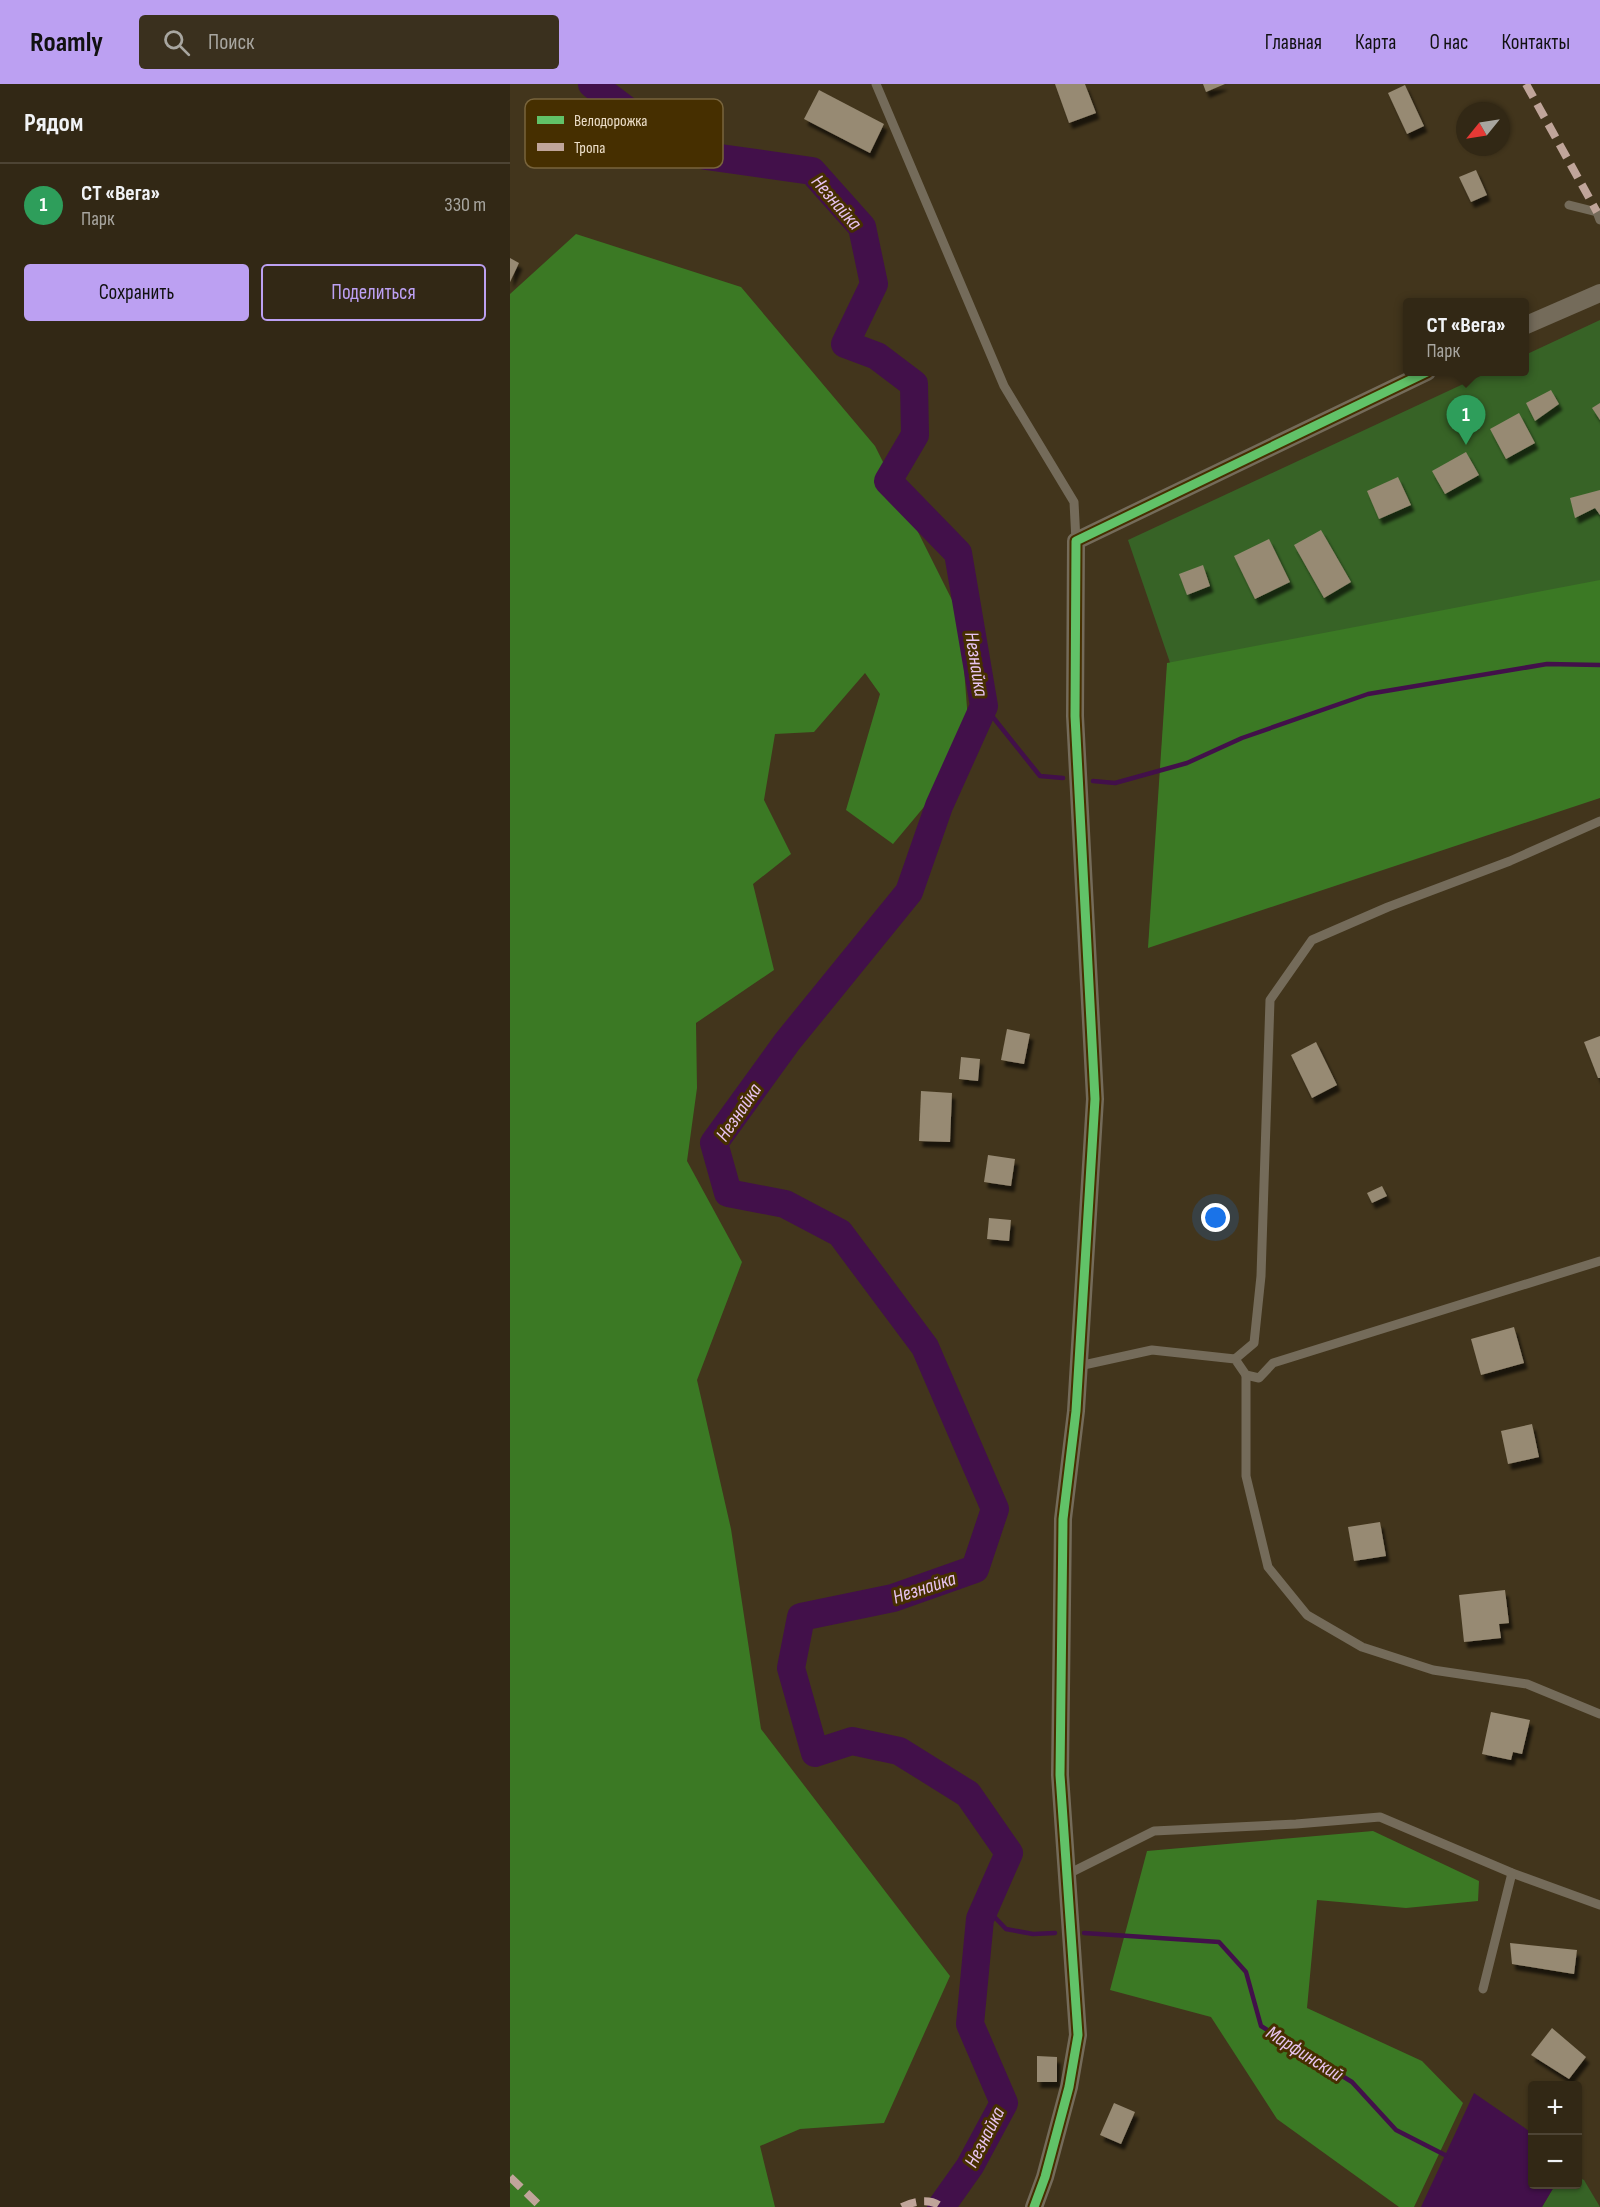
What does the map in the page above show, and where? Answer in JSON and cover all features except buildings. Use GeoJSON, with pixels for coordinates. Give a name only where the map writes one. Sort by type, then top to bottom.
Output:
{"type":"FeatureCollection","features":[{"type":"Feature","properties":{"kind":"street"},"geometry":{"type":"LineString","coordinates":[[1529,324],[1600,293]]}},
{"type":"Feature","properties":{"kind":"street"},"geometry":{"type":"LineString","coordinates":[[1034,2207],[1045,2177],[1069,2087],[1078,2035],[1060,1775],[1063,1519],[1079,1366],[1095,1099],[1075,716],[1076,541],[1419,376]]}},
{"type":"Feature","properties":{"kind":"lane"},"geometry":{"type":"LineString","coordinates":[[876,84],[1004,386],[1074,502],[1076,541]]}},
{"type":"Feature","properties":{"kind":"lane"},"geometry":{"type":"LineString","coordinates":[[1569,205],[1597,212],[1600,220]]}},
{"type":"Feature","properties":{"kind":"lane"},"geometry":{"type":"LineString","coordinates":[[1079,1366],[1152,1350],[1235,1359],[1254,1343],[1261,1276],[1270,1000],[1312,939],[1509,861],[1600,821]]}},
{"type":"Feature","properties":{"kind":"lane"},"geometry":{"type":"LineString","coordinates":[[1246,1375],[1259,1378],[1273,1363],[1600,1261]]}},
{"type":"Feature","properties":{"kind":"lane"},"geometry":{"type":"LineString","coordinates":[[1235,1359],[1246,1375],[1246,1476],[1268,1567],[1307,1615],[1362,1647],[1433,1670],[1527,1684],[1600,1714]]}},
{"type":"Feature","properties":{"kind":"lane"},"geometry":{"type":"LineString","coordinates":[[1066,1875],[1154,1831],[1296,1824],[1380,1816],[1512,1873],[1600,1905]]}},
{"type":"Feature","properties":{"kind":"lane"},"geometry":{"type":"LineString","coordinates":[[1483,1989],[1512,1873]]}},
{"type":"Feature","properties":{"kind":"green space"},"geometry":{"type":"Polygon","coordinates":[[[576,234],[741,287],[875,446],[960,616],[968,721],[929,801],[893,844],[846,810],[880,694],[865,673],[814,732],[775,734],[764,800],[791,854],[753,884],[774,970],[696,1023],[697,1088],[687,1161],[742,1262],[697,1380],[731,1529],[761,1729],[950,1976],[884,2123],[800,2129],[760,2146],[775,2207],[510,2207],[510,294],[576,234]]]}},
{"type":"Feature","properties":{"kind":"green space"},"geometry":{"type":"Polygon","coordinates":[[[1600,320],[1600,588],[1178,686],[1128,540],[1480,376],[1529,376],[1529,353],[1600,320]]]}},
{"type":"Feature","properties":{"kind":"green space"},"geometry":{"type":"Polygon","coordinates":[[[1600,580],[1600,798],[1148,948],[1167,663],[1600,580]]]}},
{"type":"Feature","properties":{"kind":"green space"},"geometry":{"type":"Polygon","coordinates":[[[1373,1831],[1479,1881],[1478,1901],[1406,1908],[1317,1900],[1307,2008],[1422,2061],[1463,2103],[1414,2207],[1399,2207],[1277,2119],[1211,2017],[1110,1990],[1147,1851],[1373,1831]]]}},
{"type":"Feature","properties":{"kind":"green space"},"geometry":{"type":"Polygon","coordinates":[[[1582,2179],[1600,2207],[1542,2207],[1553,2189],[1582,2189],[1582,2179]]]}},
{"type":"Feature","properties":{"kind":"shaded area"},"geometry":{"type":"Polygon","coordinates":[[[1474,2093],[1528,2130],[1528,2189],[1553,2189],[1542,2207],[1421,2207],[1474,2093]]]}},
{"type":"Feature","properties":{"kind":"waterway","name":"Незнайка"},"geometry":{"type":"LineString","coordinates":[[592,84],[612,99]]}},
{"type":"Feature","properties":{"kind":"waterway","name":"Незнайка"},"geometry":{"type":"LineString","coordinates":[[723,158],[812,171],[862,227],[874,284],[845,344],[877,356],[914,384],[915,435],[888,481],[958,553],[984,706],[939,806],[909,892],[787,1042],[714,1143],[728,1193],[785,1204],[840,1233],[925,1347],[995,1509],[975,1569],[893,1598],[801,1617],[791,1668],[815,1753],[852,1741],[899,1751],[968,1794],[1009,1853],[980,1919],[970,2024],[1004,2103],[970,2166],[941,2207]]}},
{"type":"Feature","properties":{"kind":"waterway"},"geometry":{"type":"LineString","coordinates":[[1093,781],[1115,783],[1187,763],[1242,738],[1368,694],[1547,664],[1600,665]]}},
{"type":"Feature","properties":{"kind":"waterway"},"geometry":{"type":"LineString","coordinates":[[984,706],[1040,776],[1063,778]]}},
{"type":"Feature","properties":{"kind":"waterway"},"geometry":{"type":"LineString","coordinates":[[985,1907],[1006,1929],[1033,1934],[1055,1933]]}},
{"type":"Feature","properties":{"kind":"waterway","name":"Марфинский"},"geometry":{"type":"LineString","coordinates":[[1084,1933],[1219,1942],[1246,1972],[1261,2026],[1352,2082],[1396,2130],[1445,2155]]}},
{"type":"Feature","properties":{"kind":"marked path"},"geometry":{"type":"LineString","coordinates":[[1526,84],[1597,212]]}},
{"type":"Feature","properties":{"kind":"marked path"},"geometry":{"type":"LineString","coordinates":[[510,2177],[541,2207]]}},
{"type":"Feature","properties":{"kind":"marked path"},"geometry":{"type":"LineString","coordinates":[[902,2207],[922,2201],[933,2202],[941,2207]]}},
{"type":"Feature","properties":{"kind":"cycle path"},"geometry":{"type":"LineString","coordinates":[[1034,2207],[1045,2177],[1069,2087],[1078,2035],[1060,1775],[1063,1519],[1076,1411],[1095,1099],[1075,716],[1076,541],[1419,376]]}},
{"type":"Feature","properties":{"kind":"place","name":"СТ «Вега»"},"geometry":{"type":"Point","coordinates":[1466,445]}}]}
